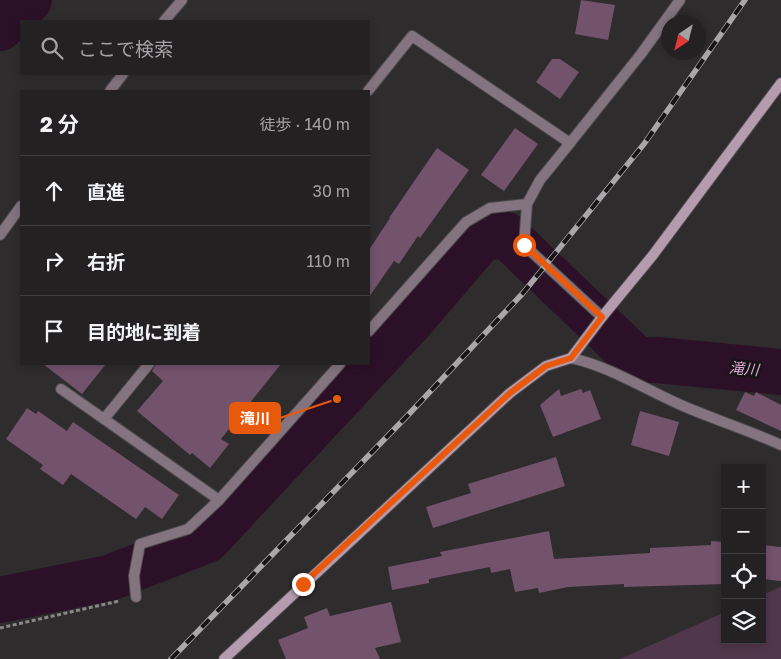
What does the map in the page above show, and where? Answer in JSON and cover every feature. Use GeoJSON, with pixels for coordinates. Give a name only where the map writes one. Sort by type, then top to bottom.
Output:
{"type":"FeatureCollection","features":[{"type":"Feature","properties":{"kind":"street"},"geometry":{"type":"LineString","coordinates":[[165,20],[182,0]]}},
{"type":"Feature","properties":{"kind":"street"},"geometry":{"type":"LineString","coordinates":[[602,317],[524,245],[527,204],[540,180],[641,54],[680,0]]}},
{"type":"Feature","properties":{"kind":"street"},"geometry":{"type":"LineString","coordinates":[[369,90],[412,36],[570,143]]}},
{"type":"Feature","properties":{"kind":"street"},"geometry":{"type":"LineString","coordinates":[[111,90],[122,75]]}},
{"type":"Feature","properties":{"kind":"street"},"geometry":{"type":"LineString","coordinates":[[571,358],[602,317],[654,255],[780,86]]}},
{"type":"Feature","properties":{"kind":"street"},"geometry":{"type":"LineString","coordinates":[[370,330],[466,222],[490,208],[527,204]]}},
{"type":"Feature","properties":{"kind":"street"},"geometry":{"type":"LineString","coordinates":[[0,235],[20,207]]}},
{"type":"Feature","properties":{"kind":"street"},"geometry":{"type":"LineString","coordinates":[[224,659],[510,393],[546,366],[571,358],[591,362],[687,408],[781,445]]}},
{"type":"Feature","properties":{"kind":"street"},"geometry":{"type":"LineString","coordinates":[[104,419],[148,365]]}},
{"type":"Feature","properties":{"kind":"street"},"geometry":{"type":"LineString","coordinates":[[136,597],[134,576],[140,544],[188,529],[219,500],[339,365]]}},
{"type":"Feature","properties":{"kind":"street"},"geometry":{"type":"LineString","coordinates":[[61,389],[219,500]]}},
{"type":"Feature","properties":{"kind":"path"},"geometry":{"type":"LineString","coordinates":[[0,628],[136,597]]}},
{"type":"Feature","properties":{"kind":"shaded area"},"geometry":{"type":"Polygon","coordinates":[[[781,587],[781,659],[620,659],[721,614],[721,644],[766,644],[766,593],[781,587]]]}},
{"type":"Feature","properties":{"kind":"building"},"geometry":{"type":"Polygon","coordinates":[[[581,0],[615,5],[608,40],[575,34],[581,0]]]}},
{"type":"Feature","properties":{"kind":"building"},"geometry":{"type":"Polygon","coordinates":[[[552,59],[560,59],[579,72],[560,99],[536,82],[552,59]]]}},
{"type":"Feature","properties":{"kind":"building"},"geometry":{"type":"Polygon","coordinates":[[[515,128],[538,144],[504,191],[481,175],[515,128]]]}},
{"type":"Feature","properties":{"kind":"building"},"geometry":{"type":"Polygon","coordinates":[[[437,148],[469,170],[420,238],[418,236],[399,264],[394,261],[370,296],[370,248],[437,148]]]}},
{"type":"Feature","properties":{"kind":"building"},"geometry":{"type":"Polygon","coordinates":[[[44,365],[105,365],[82,394],[44,365]]]}},
{"type":"Feature","properties":{"kind":"building"},"geometry":{"type":"Polygon","coordinates":[[[155,365],[280,365],[221,439],[229,444],[210,468],[192,453],[190,455],[137,411],[163,381],[152,371],[155,365]]]}},
{"type":"Feature","properties":{"kind":"building"},"geometry":{"type":"Polygon","coordinates":[[[559,389],[561,396],[581,389],[583,393],[590,390],[601,419],[553,437],[540,405],[559,389]]]}},
{"type":"Feature","properties":{"kind":"building"},"geometry":{"type":"Polygon","coordinates":[[[745,392],[754,396],[756,392],[781,405],[781,431],[736,410],[745,392]]]}},
{"type":"Feature","properties":{"kind":"building"},"geometry":{"type":"Polygon","coordinates":[[[27,408],[36,414],[38,411],[67,431],[73,422],[179,495],[162,519],[145,507],[136,519],[71,474],[63,485],[40,469],[43,465],[6,439],[27,408]]]}},
{"type":"Feature","properties":{"kind":"building"},"geometry":{"type":"Polygon","coordinates":[[[640,411],[679,422],[669,456],[631,445],[640,411]]]}},
{"type":"Feature","properties":{"kind":"building"},"geometry":{"type":"Polygon","coordinates":[[[556,457],[565,486],[433,528],[426,507],[471,493],[468,484],[556,457]]]}},
{"type":"Feature","properties":{"kind":"building"},"geometry":{"type":"Polygon","coordinates":[[[549,531],[554,559],[650,553],[650,548],[711,545],[711,541],[721,542],[721,584],[624,587],[624,584],[568,587],[539,593],[538,588],[515,592],[510,569],[491,573],[490,567],[429,579],[429,583],[392,590],[388,567],[442,556],[440,552],[549,531]]]}},
{"type":"Feature","properties":{"kind":"building"},"geometry":{"type":"Polygon","coordinates":[[[766,545],[781,547],[781,581],[766,579],[766,545]]]}},
{"type":"Feature","properties":{"kind":"building"},"geometry":{"type":"Polygon","coordinates":[[[391,602],[401,642],[375,648],[380,659],[286,659],[278,640],[308,628],[304,617],[327,608],[330,616],[391,602]]]}},
{"type":"Feature","properties":{"kind":"waterway"},"geometry":{"type":"LineString","coordinates":[[0,28],[29,0]]}},
{"type":"Feature","properties":{"kind":"waterway","name":"滝川"},"geometry":{"type":"LineString","coordinates":[[0,600],[109,578],[207,540],[411,321],[482,238],[506,235],[637,360],[657,360],[781,372]]}},
{"type":"Feature","properties":{"kind":"railway"},"geometry":{"type":"LineString","coordinates":[[171,659],[409,414],[523,293],[644,144],[745,0]]}},
{"type":"Feature","properties":{"kind":"place","name":"滝川"},"geometry":{"type":"Point","coordinates":[337,399]}},
{"type":"Feature","properties":{"kind":"route"},"geometry":{"type":"LineString","coordinates":[[303,584],[510,393],[546,366],[571,358],[602,317],[524,245]]}}]}
